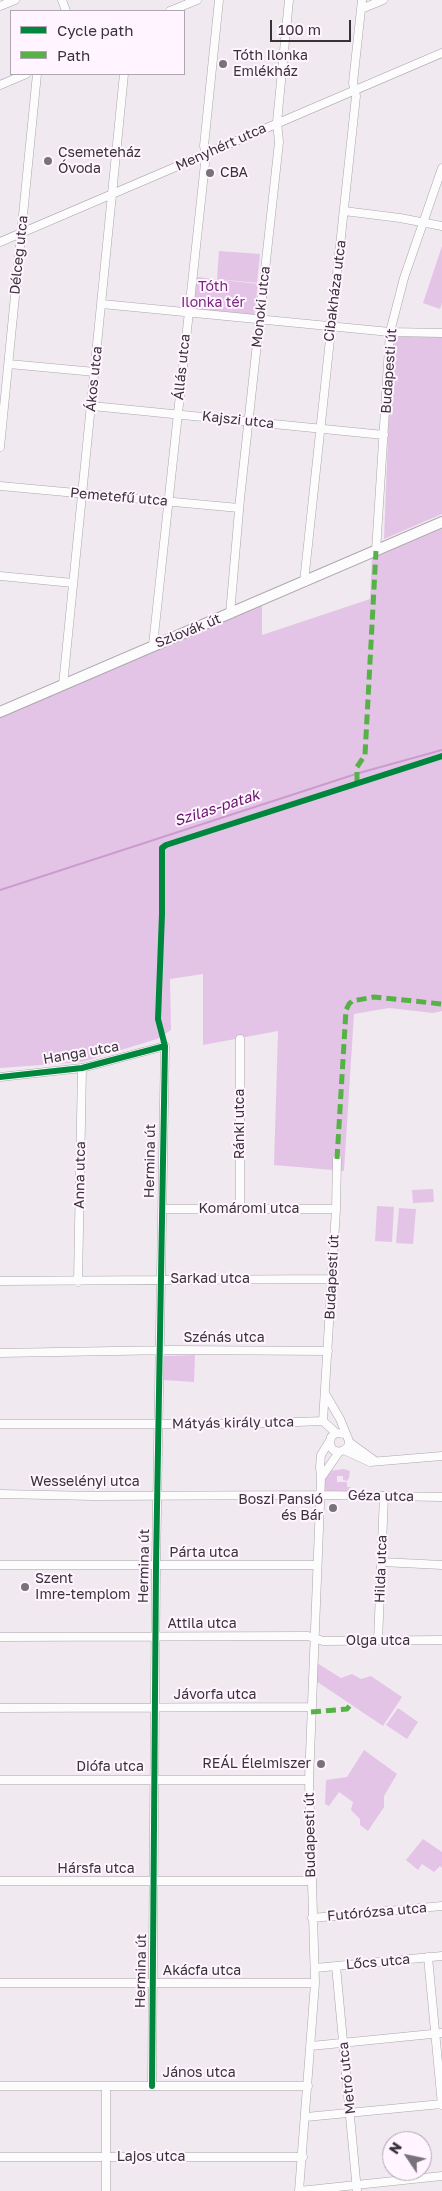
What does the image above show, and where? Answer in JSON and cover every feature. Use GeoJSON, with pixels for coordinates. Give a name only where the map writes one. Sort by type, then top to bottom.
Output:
{"type":"FeatureCollection","features":[{"type":"Feature","properties":{"kind":"main road","name":"Szlovák út"},"geometry":{"type":"LineString","coordinates":[[0,712],[442,522]]}},
{"type":"Feature","properties":{"kind":"street"},"geometry":{"type":"LineString","coordinates":[[0,6],[14,0]]}},
{"type":"Feature","properties":{"kind":"street"},"geometry":{"type":"LineString","coordinates":[[172,10],[197,0]]}},
{"type":"Feature","properties":{"kind":"street","name":"Állás utca"},"geometry":{"type":"LineString","coordinates":[[153,645],[187,313],[206,154],[204,146],[219,0]]}},
{"type":"Feature","properties":{"kind":"street","name":"Monoki utca"},"geometry":{"type":"LineString","coordinates":[[230,614],[239,508],[279,142],[277,122],[289,0]]}},
{"type":"Feature","properties":{"kind":"street","name":"Cibakháza utca"},"geometry":{"type":"LineString","coordinates":[[304,582],[356,96],[353,83],[362,0]]}},
{"type":"Feature","properties":{"kind":"street"},"geometry":{"type":"LineString","coordinates":[[361,9],[383,0]]}},
{"type":"Feature","properties":{"kind":"street","name":"Menyhért utca"},"geometry":{"type":"LineString","coordinates":[[0,242],[277,122],[442,54]]}},
{"type":"Feature","properties":{"kind":"street"},"geometry":{"type":"LineString","coordinates":[[0,85],[24,75]]}},
{"type":"Feature","properties":{"kind":"street","name":"Délceg utca"},"geometry":{"type":"LineString","coordinates":[[0,447],[37,75]]}},
{"type":"Feature","properties":{"kind":"street","name":"Ákos utca"},"geometry":{"type":"LineString","coordinates":[[63,685],[124,75]]}},
{"type":"Feature","properties":{"kind":"street","name":"Budapesti út"},"geometry":{"type":"LineString","coordinates":[[376,551],[390,332],[404,278],[442,168]]}},
{"type":"Feature","properties":{"kind":"street"},"geometry":{"type":"LineString","coordinates":[[344,211],[400,218],[442,226]]}},
{"type":"Feature","properties":{"kind":"street"},"geometry":{"type":"LineString","coordinates":[[102,304],[390,332],[442,333]]}},
{"type":"Feature","properties":{"kind":"street"},"geometry":{"type":"LineString","coordinates":[[8,364],[95,372]]}},
{"type":"Feature","properties":{"kind":"street","name":"Kajszi utca"},"geometry":{"type":"LineString","coordinates":[[92,406],[384,435]]}},
{"type":"Feature","properties":{"kind":"street","name":"Pemetefű utca"},"geometry":{"type":"LineString","coordinates":[[0,486],[239,508]]}},
{"type":"Feature","properties":{"kind":"street"},"geometry":{"type":"LineString","coordinates":[[0,576],[73,583]]}},
{"type":"Feature","properties":{"kind":"street","name":"Ránki utca"},"geometry":{"type":"LineString","coordinates":[[240,1040],[240,1209]]}},
{"type":"Feature","properties":{"kind":"street","name":"Hanga utca"},"geometry":{"type":"LineString","coordinates":[[0,1077],[82,1068],[165,1046]]}},
{"type":"Feature","properties":{"kind":"street","name":"Hermina út"},"geometry":{"type":"LineString","coordinates":[[152,2086],[156,1565],[165,1046]]}},
{"type":"Feature","properties":{"kind":"street","name":"Anna utca"},"geometry":{"type":"LineString","coordinates":[[78,1282],[82,1068]]}},
{"type":"Feature","properties":{"kind":"street","name":"Budapesti út"},"geometry":{"type":"LineString","coordinates":[[319,1422],[325,1394],[328,1351],[337,1159]]}},
{"type":"Feature","properties":{"kind":"street","name":"Komáromi utca"},"geometry":{"type":"LineString","coordinates":[[162,1209],[336,1209]]}},
{"type":"Feature","properties":{"kind":"street","name":"Sarkad utca"},"geometry":{"type":"LineString","coordinates":[[0,1281],[330,1279]]}},
{"type":"Feature","properties":{"kind":"street","name":"Szénás utca"},"geometry":{"type":"LineString","coordinates":[[0,1352],[328,1351]]}},
{"type":"Feature","properties":{"kind":"street"},"geometry":{"type":"LineString","coordinates":[[325,1394],[340,1419],[333,1450],[342,1451],[370,1462],[442,1456]]}},
{"type":"Feature","properties":{"kind":"street"},"geometry":{"type":"LineString","coordinates":[[319,1422],[326,1430],[349,1442],[375,1461]]}},
{"type":"Feature","properties":{"kind":"street","name":"Mátyás király utca"},"geometry":{"type":"LineString","coordinates":[[0,1424],[319,1422]]}},
{"type":"Feature","properties":{"kind":"street","name":"Budapesti út"},"geometry":{"type":"LineString","coordinates":[[299,2191],[306,2117],[315,1968],[309,1780],[321,1455],[336,1436]]}},
{"type":"Feature","properties":{"kind":"street"},"geometry":{"type":"LineString","coordinates":[[321,1478],[349,1442]]}},
{"type":"Feature","properties":{"kind":"street","name":"Wesselényi utca"},"geometry":{"type":"LineString","coordinates":[[0,1494],[94,1496],[320,1495]]}},
{"type":"Feature","properties":{"kind":"street","name":"Géza utca"},"geometry":{"type":"LineString","coordinates":[[320,1495],[442,1497]]}},
{"type":"Feature","properties":{"kind":"street","name":"Hilda utca"},"geometry":{"type":"LineString","coordinates":[[378,1641],[384,1496]]}},
{"type":"Feature","properties":{"kind":"street"},"geometry":{"type":"LineString","coordinates":[[382,1562],[442,1565]]}},
{"type":"Feature","properties":{"kind":"street","name":"Párta utca"},"geometry":{"type":"LineString","coordinates":[[0,1565],[317,1565]]}},
{"type":"Feature","properties":{"kind":"street","name":"Attila utca"},"geometry":{"type":"LineString","coordinates":[[0,1637],[308,1636],[314,1638]]}},
{"type":"Feature","properties":{"kind":"street","name":"Olga utca"},"geometry":{"type":"LineString","coordinates":[[314,1638],[323,1641],[442,1640]]}},
{"type":"Feature","properties":{"kind":"street","name":"Jávorfa utca"},"geometry":{"type":"LineString","coordinates":[[0,1708],[311,1707]]}},
{"type":"Feature","properties":{"kind":"street","name":"Diófa utca"},"geometry":{"type":"LineString","coordinates":[[0,1780],[309,1780]]}},
{"type":"Feature","properties":{"kind":"street","name":"Hársfa utca"},"geometry":{"type":"LineString","coordinates":[[0,1881],[311,1881]]}},
{"type":"Feature","properties":{"kind":"street","name":"Futórózsa utca"},"geometry":{"type":"LineString","coordinates":[[312,1918],[442,1906]]}},
{"type":"Feature","properties":{"kind":"street","name":"Lőcs utca"},"geometry":{"type":"LineString","coordinates":[[315,1968],[442,1956]]}},
{"type":"Feature","properties":{"kind":"street"},"geometry":{"type":"LineString","coordinates":[[306,2117],[442,2104],[439,2033],[428,1957]]}},
{"type":"Feature","properties":{"kind":"street","name":"Metró utca"},"geometry":{"type":"LineString","coordinates":[[336,1966],[357,2187]]}},
{"type":"Feature","properties":{"kind":"street","name":"Akácfa utca"},"geometry":{"type":"LineString","coordinates":[[0,1983],[314,1983]]}},
{"type":"Feature","properties":{"kind":"street"},"geometry":{"type":"LineString","coordinates":[[311,2046],[439,2033]]}},
{"type":"Feature","properties":{"kind":"street","name":"János utca"},"geometry":{"type":"LineString","coordinates":[[0,2086],[308,2086]]}},
{"type":"Feature","properties":{"kind":"street"},"geometry":{"type":"LineString","coordinates":[[106,2086],[106,2191]]}},
{"type":"Feature","properties":{"kind":"street","name":"Lajos utca"},"geometry":{"type":"LineString","coordinates":[[0,2157],[303,2157]]}},
{"type":"Feature","properties":{"kind":"street"},"geometry":{"type":"LineString","coordinates":[[299,2191],[357,2187],[442,2176]]}},
{"type":"Feature","properties":{"kind":"green space"},"geometry":{"type":"Polygon","coordinates":[[[442,246],[442,303],[440,309],[423,303],[442,246]]]}},
{"type":"Feature","properties":{"kind":"green space"},"geometry":{"type":"Polygon","coordinates":[[[219,251],[260,254],[257,283],[217,279],[219,251]]]}},
{"type":"Feature","properties":{"kind":"green space","name":"Tóth Ilonka tér"},"geometry":{"type":"Polygon","coordinates":[[[197,277],[258,284],[254,316],[192,309],[197,277]]]}},
{"type":"Feature","properties":{"kind":"green space"},"geometry":{"type":"Polygon","coordinates":[[[392,333],[442,335],[442,514],[384,539],[392,333]]]}},
{"type":"Feature","properties":{"kind":"green space"},"geometry":{"type":"Polygon","coordinates":[[[442,524],[442,1011],[433,1013],[389,1008],[354,1014],[344,1171],[274,1165],[278,1031],[203,1045],[203,974],[170,979],[171,1030],[157,1039],[82,1062],[0,1068],[0,715],[262,603],[262,635],[370,599],[372,555],[442,524]]]}},
{"type":"Feature","properties":{"kind":"green space"},"geometry":{"type":"Polygon","coordinates":[[[433,1189],[434,1202],[413,1203],[412,1190],[433,1189]]]}},
{"type":"Feature","properties":{"kind":"green space"},"geometry":{"type":"Polygon","coordinates":[[[377,1206],[394,1207],[392,1242],[375,1241],[377,1206]]]}},
{"type":"Feature","properties":{"kind":"green space"},"geometry":{"type":"Polygon","coordinates":[[[399,1208],[416,1209],[413,1244],[396,1243],[399,1208]]]}},
{"type":"Feature","properties":{"kind":"green space"},"geometry":{"type":"Polygon","coordinates":[[[195,1355],[194,1382],[163,1380],[164,1356],[195,1355]]]}},
{"type":"Feature","properties":{"kind":"green space"},"geometry":{"type":"Polygon","coordinates":[[[344,1469],[350,1471],[349,1478],[347,1481],[343,1480],[343,1476],[337,1476],[337,1482],[347,1482],[347,1487],[351,1487],[348,1491],[324,1492],[323,1477],[328,1471],[344,1469]]]}},
{"type":"Feature","properties":{"kind":"green space"},"geometry":{"type":"Polygon","coordinates":[[[317,1663],[341,1678],[352,1674],[361,1679],[371,1676],[402,1697],[383,1726],[316,1681],[317,1663]]]}},
{"type":"Feature","properties":{"kind":"green space"},"geometry":{"type":"Polygon","coordinates":[[[398,1708],[418,1722],[407,1739],[386,1725],[398,1708]]]}},
{"type":"Feature","properties":{"kind":"green space"},"geometry":{"type":"Polygon","coordinates":[[[364,1750],[397,1774],[384,1796],[384,1807],[368,1831],[360,1825],[360,1819],[351,1810],[353,1802],[339,1792],[329,1806],[325,1804],[326,1780],[347,1777],[364,1750]]]}},
{"type":"Feature","properties":{"kind":"green space"},"geometry":{"type":"Polygon","coordinates":[[[423,1839],[442,1852],[442,1868],[440,1866],[434,1872],[422,1864],[418,1870],[406,1860],[423,1839]]]}},
{"type":"Feature","properties":{"kind":"waterway","name":"Szilas-patak"},"geometry":{"type":"LineString","coordinates":[[0,890],[359,773],[442,750]]}},
{"type":"Feature","properties":{"kind":"marked path"},"geometry":{"type":"LineString","coordinates":[[357,782],[357,767],[365,755],[376,551]]}},
{"type":"Feature","properties":{"kind":"marked path"},"geometry":{"type":"LineString","coordinates":[[337,1159],[346,1010],[349,1004],[352,1001],[374,997],[442,1004]]}},
{"type":"Feature","properties":{"kind":"marked path"},"geometry":{"type":"LineString","coordinates":[[311,1712],[347,1709],[351,1704]]}},
{"type":"Feature","properties":{"kind":"cycle path"},"geometry":{"type":"LineString","coordinates":[[152,2086],[156,1565],[165,1046],[158,1019],[162,914],[162,848],[166,845],[442,756]]}},
{"type":"Feature","properties":{"kind":"cycle path"},"geometry":{"type":"LineString","coordinates":[[0,1077],[82,1068],[165,1046]]}},
{"type":"Feature","properties":{"kind":"place","name":"Tóth Ilonka Emlékház"},"geometry":{"type":"Point","coordinates":[223,64]}},
{"type":"Feature","properties":{"kind":"place","name":"Csemeteház Óvoda"},"geometry":{"type":"Point","coordinates":[48,161]}},
{"type":"Feature","properties":{"kind":"place","name":"CBA"},"geometry":{"type":"Point","coordinates":[210,173]}},
{"type":"Feature","properties":{"kind":"place","name":"Boszi Pansió és Bár"},"geometry":{"type":"Point","coordinates":[333,1508]}},
{"type":"Feature","properties":{"kind":"place","name":"Szent Imre-templom"},"geometry":{"type":"Point","coordinates":[25,1587]}},
{"type":"Feature","properties":{"kind":"place","name":"REÁL Élelmiszer"},"geometry":{"type":"Point","coordinates":[321,1764]}}]}
